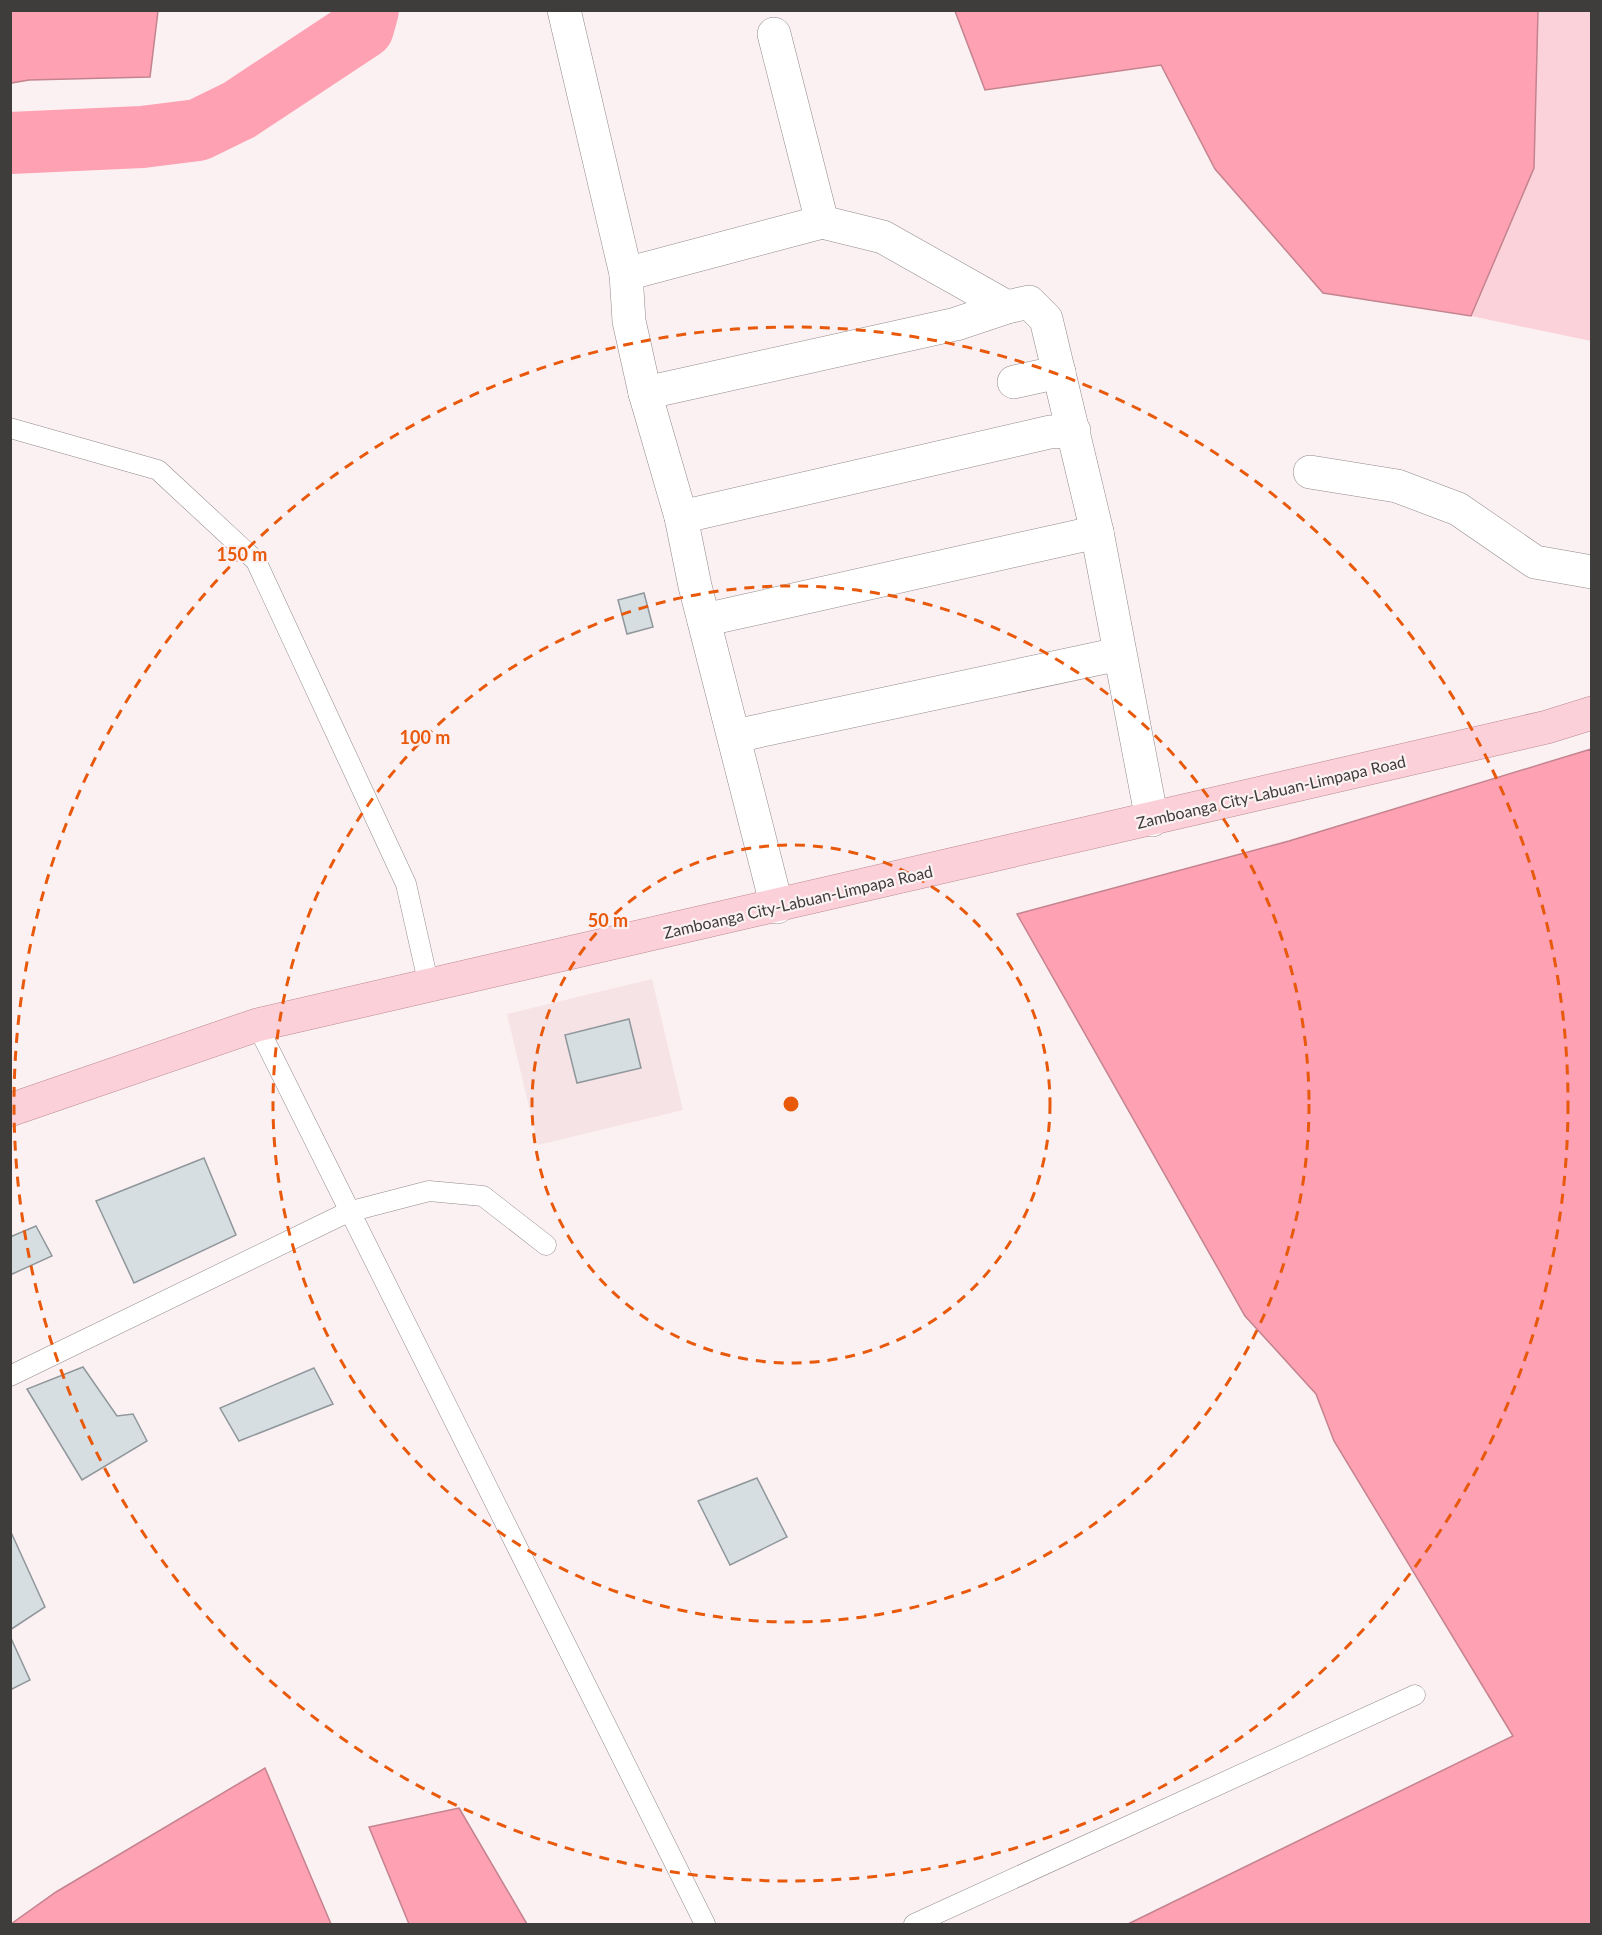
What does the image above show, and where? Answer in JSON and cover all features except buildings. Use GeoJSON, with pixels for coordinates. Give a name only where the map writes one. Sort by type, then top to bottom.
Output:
{"type":"FeatureCollection","features":[{"type":"Feature","properties":{"kind":"main road","name":"Zamboanga City-Labuan-Limpapa Road"},"geometry":{"type":"LineString","coordinates":[[10,1110],[257,1025],[1152,820],[1535,730],[1592,713]]}},
{"type":"Feature","properties":{"kind":"street"},"geometry":{"type":"LineString","coordinates":[[564,10],[626,274],[629,321],[645,393],[681,517],[704,620],[777,907]]}},
{"type":"Feature","properties":{"kind":"street"},"geometry":{"type":"LineString","coordinates":[[774,34],[822,222]]}},
{"type":"Feature","properties":{"kind":"street"},"geometry":{"type":"LineString","coordinates":[[626,274],[822,222],[882,237],[1007,307]]}},
{"type":"Feature","properties":{"kind":"street"},"geometry":{"type":"LineString","coordinates":[[645,393],[956,324],[1029,302],[1046,319],[1074,431],[1097,532],[1152,820]]}},
{"type":"Feature","properties":{"kind":"street"},"geometry":{"type":"LineString","coordinates":[[1014,382],[1059,372]]}},
{"type":"Feature","properties":{"kind":"street"},"geometry":{"type":"LineString","coordinates":[[681,517],[1050,432],[1074,431]]}},
{"type":"Feature","properties":{"kind":"street"},"geometry":{"type":"LineString","coordinates":[[1310,472],[1397,486],[1458,509],[1535,562],[1592,572]]}},
{"type":"Feature","properties":{"kind":"street"},"geometry":{"type":"LineString","coordinates":[[704,620],[1097,532]]}},
{"type":"Feature","properties":{"kind":"street"},"geometry":{"type":"LineString","coordinates":[[735,736],[1119,654]]}},
{"type":"Feature","properties":{"kind":"lane"},"geometry":{"type":"LineString","coordinates":[[10,428],[158,470],[256,561],[406,884],[429,986]]}},
{"type":"Feature","properties":{"kind":"lane"},"geometry":{"type":"LineString","coordinates":[[257,1025],[348,1212],[705,1924]]}},
{"type":"Feature","properties":{"kind":"lane"},"geometry":{"type":"LineString","coordinates":[[10,1376],[348,1212],[429,1191],[483,1196],[546,1245]]}},
{"type":"Feature","properties":{"kind":"lane"},"geometry":{"type":"LineString","coordinates":[[914,1924],[1415,1695]]}},
{"type":"Feature","properties":{"kind":"shaded area"},"geometry":{"type":"Polygon","coordinates":[[[11,10],[158,11],[150,77],[29,80],[11,83],[11,10]]]}},
{"type":"Feature","properties":{"kind":"shaded area"},"geometry":{"type":"Polygon","coordinates":[[[955,11],[1538,11],[1534,168],[1471,316],[1323,293],[1215,169],[1161,65],[985,90],[955,11]]]}},
{"type":"Feature","properties":{"kind":"shaded area"},"geometry":{"type":"Polygon","coordinates":[[[1538,11],[1591,11],[1591,341],[1471,316],[1534,168],[1538,11]]]}},
{"type":"Feature","properties":{"kind":"shaded area"},"geometry":{"type":"Polygon","coordinates":[[[1591,749],[1591,1924],[1128,1924],[1513,1736],[1334,1441],[1316,1394],[1245,1316],[1017,914],[1289,841],[1591,749]]]}},
{"type":"Feature","properties":{"kind":"shaded area"},"geometry":{"type":"Polygon","coordinates":[[[652,979],[683,1110],[538,1145],[507,1014],[652,979]]]}},
{"type":"Feature","properties":{"kind":"shaded area"},"geometry":{"type":"Polygon","coordinates":[[[265,1768],[331,1924],[11,1924],[56,1892],[265,1768]]]}},
{"type":"Feature","properties":{"kind":"shaded area"},"geometry":{"type":"Polygon","coordinates":[[[459,1808],[527,1924],[409,1924],[369,1827],[459,1808]]]}},
{"type":"Feature","properties":{"kind":"waterway"},"geometry":{"type":"LineString","coordinates":[[10,143],[142,137],[198,130],[239,110],[363,28],[368,10]]}}]}
